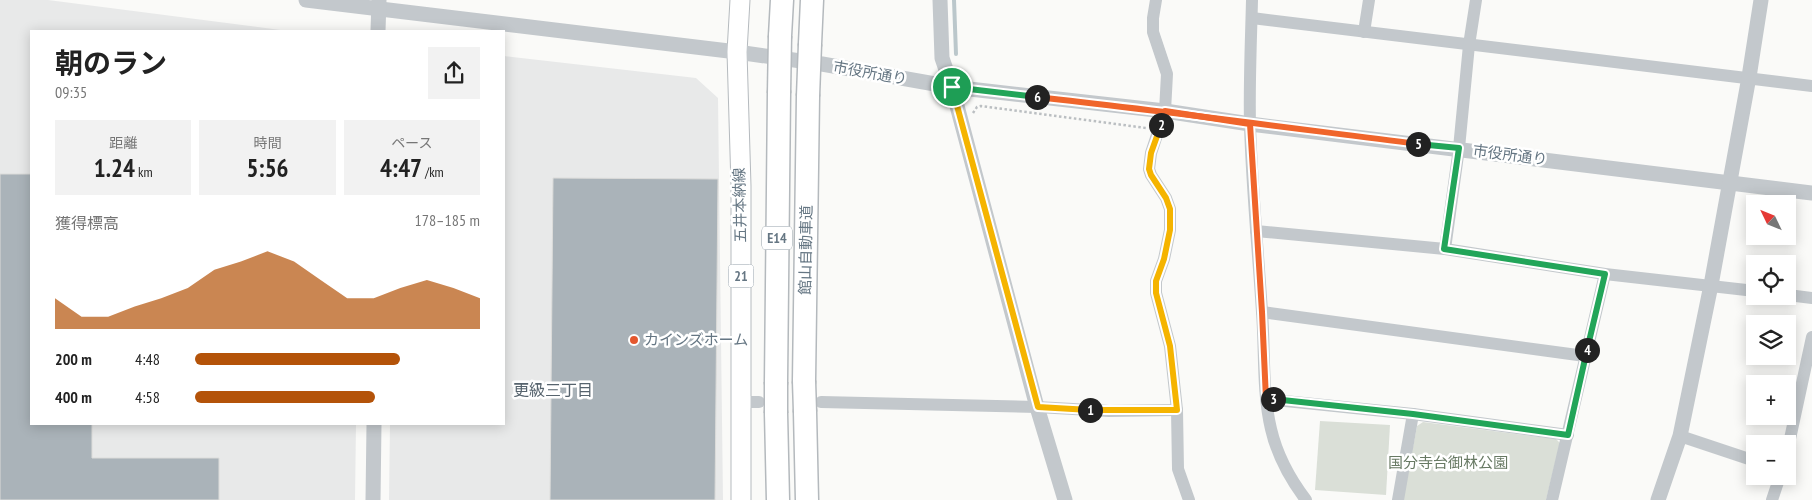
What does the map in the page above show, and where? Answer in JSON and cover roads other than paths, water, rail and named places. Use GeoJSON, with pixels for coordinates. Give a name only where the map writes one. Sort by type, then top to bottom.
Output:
{"type":"FeatureCollection","features":[{"type":"Feature","properties":{"kind":"highway","name":"館山自動車道"},"geometry":{"type":"LineString","coordinates":[[778,500],[759,406],[776,382],[779,93],[782,0]]}},
{"type":"Feature","properties":{"kind":"highway","name":"館山自動車道"},"geometry":{"type":"LineString","coordinates":[[806,500],[813,407],[804,382],[808,96],[812,0]]}},
{"type":"Feature","properties":{"kind":"main road","name":"五井本納線"},"geometry":{"type":"LineString","coordinates":[[740,0],[737,52],[741,186],[759,406],[741,500]]}},
{"type":"Feature","properties":{"kind":"street"},"geometry":{"type":"LineString","coordinates":[[306,0],[379,5],[737,52]]}},
{"type":"Feature","properties":{"kind":"street"},"geometry":{"type":"LineString","coordinates":[[940,0],[942,58],[952,87],[1065,500]]}},
{"type":"Feature","properties":{"kind":"street"},"geometry":{"type":"LineString","coordinates":[[1156,0],[1153,32],[1167,74],[1165,111],[1151,153],[1149,169],[1166,198],[1170,209],[1170,230],[1164,259],[1156,281],[1156,293],[1170,346],[1177,410],[1178,469],[1189,500]]}},
{"type":"Feature","properties":{"kind":"street"},"geometry":{"type":"LineString","coordinates":[[1252,0],[1250,124],[1266,399],[1276,447],[1290,477],[1306,500]]}},
{"type":"Feature","properties":{"kind":"street"},"geometry":{"type":"LineString","coordinates":[[1364,32],[1368,0]]}},
{"type":"Feature","properties":{"kind":"street"},"geometry":{"type":"LineString","coordinates":[[1444,249],[1459,148],[1468,45],[1476,0]]}},
{"type":"Feature","properties":{"kind":"street"},"geometry":{"type":"LineString","coordinates":[[1658,500],[1680,436],[1730,184],[1761,0]]}},
{"type":"Feature","properties":{"kind":"street"},"geometry":{"type":"LineString","coordinates":[[378,30],[379,5]]}},
{"type":"Feature","properties":{"kind":"street"},"geometry":{"type":"LineString","coordinates":[[1252,18],[1812,86]]}},
{"type":"Feature","properties":{"kind":"street","name":"市役所通り"},"geometry":{"type":"LineString","coordinates":[[737,52],[822,64],[952,87],[1165,111],[1250,124],[1459,148],[1812,193]]}},
{"type":"Feature","properties":{"kind":"street"},"geometry":{"type":"LineString","coordinates":[[1256,231],[1444,249],[1605,274],[1746,290]]}},
{"type":"Feature","properties":{"kind":"street"},"geometry":{"type":"LineString","coordinates":[[1552,500],[1605,274]]}},
{"type":"Feature","properties":{"kind":"street"},"geometry":{"type":"LineString","coordinates":[[1796,296],[1812,298]]}},
{"type":"Feature","properties":{"kind":"street"},"geometry":{"type":"LineString","coordinates":[[1262,312],[1585,356]]}},
{"type":"Feature","properties":{"kind":"street"},"geometry":{"type":"LineString","coordinates":[[1791,435],[1812,337]]}},
{"type":"Feature","properties":{"kind":"street"},"geometry":{"type":"LineString","coordinates":[[1266,399],[1413,414],[1568,435]]}},
{"type":"Feature","properties":{"kind":"street"},"geometry":{"type":"LineString","coordinates":[[813,407],[1038,407],[1109,411],[1177,410]]}},
{"type":"Feature","properties":{"kind":"street"},"geometry":{"type":"LineString","coordinates":[[1398,500],[1413,414]]}},
{"type":"Feature","properties":{"kind":"street"},"geometry":{"type":"LineString","coordinates":[[373,500],[374,425]]}},
{"type":"Feature","properties":{"kind":"street"},"geometry":{"type":"LineString","coordinates":[[1680,436],[1746,458]]}},
{"type":"Feature","properties":{"kind":"street"},"geometry":{"type":"LineString","coordinates":[[1772,500],[1777,485]]}},
{"type":"Feature","properties":{"kind":"waterway"},"geometry":{"type":"LineString","coordinates":[[954,0],[956,54]]}},
{"type":"Feature","properties":{"kind":"place","name":"カインズホーム"},"geometry":{"type":"Point","coordinates":[634,340]}},
{"type":"Feature","properties":{"kind":"district","name":"更級三丁目"},"geometry":{"type":"Point","coordinates":[553,390]}},
{"type":"Feature","properties":{"kind":"park label","name":"国分寺台御林公園"},"geometry":{"type":"Point","coordinates":[1448,463]}}]}
